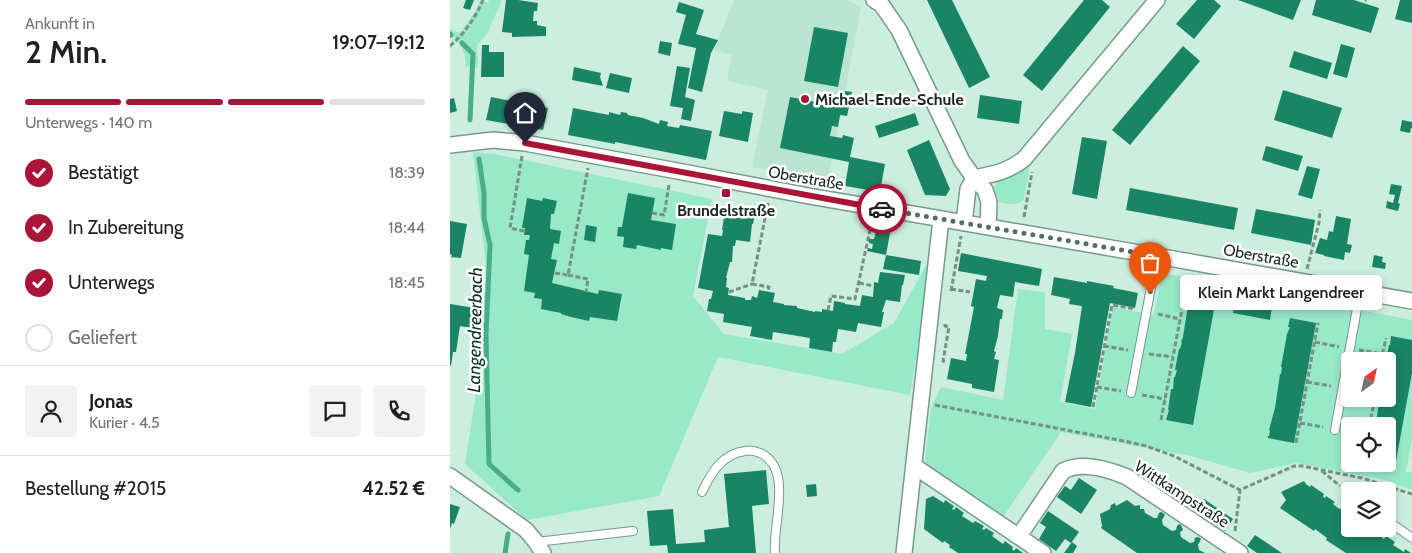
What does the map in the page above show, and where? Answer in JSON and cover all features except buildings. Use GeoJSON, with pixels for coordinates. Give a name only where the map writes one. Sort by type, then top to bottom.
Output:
{"type":"FeatureCollection","features":[{"type":"Feature","properties":{"kind":"street"},"geometry":{"type":"LineString","coordinates":[[964,223],[968,189],[974,178],[1003,172],[1013,168],[1024,159],[1157,0]]}},
{"type":"Feature","properties":{"kind":"street"},"geometry":{"type":"LineString","coordinates":[[879,1],[899,30],[962,161],[974,178],[986,190],[989,202],[988,227]]}},
{"type":"Feature","properties":{"kind":"street","name":"Oberstraße"},"geometry":{"type":"LineString","coordinates":[[450,145],[493,140],[525,143],[874,208],[1412,301]]}},
{"type":"Feature","properties":{"kind":"street"},"geometry":{"type":"LineString","coordinates":[[904,553],[941,219]]}},
{"type":"Feature","properties":{"kind":"street"},"geometry":{"type":"LineString","coordinates":[[914,466],[1043,553]]}},
{"type":"Feature","properties":{"kind":"street","name":"Wittkampstraße"},"geometry":{"type":"LineString","coordinates":[[1019,536],[1063,471],[1069,468],[1086,466],[1113,471],[1127,476],[1236,551]]}},
{"type":"Feature","properties":{"kind":"street"},"geometry":{"type":"LineString","coordinates":[[450,476],[526,530],[540,548]]}},
{"type":"Feature","properties":{"kind":"lane"},"geometry":{"type":"LineString","coordinates":[[1131,393],[1157,256]]}},
{"type":"Feature","properties":{"kind":"lane"},"geometry":{"type":"LineString","coordinates":[[1349,352],[1360,292]]}},
{"type":"Feature","properties":{"kind":"lane"},"geometry":{"type":"LineString","coordinates":[[1335,430],[1341,394]]}},
{"type":"Feature","properties":{"kind":"lane"},"geometry":{"type":"LineString","coordinates":[[702,492],[716,467],[734,454],[755,451],[766,456],[774,464],[778,477],[779,505],[774,545],[775,553]]}},
{"type":"Feature","properties":{"kind":"lane"},"geometry":{"type":"LineString","coordinates":[[1396,527],[1412,538]]}},
{"type":"Feature","properties":{"kind":"lane"},"geometry":{"type":"LineString","coordinates":[[540,548],[633,531]]}},
{"type":"Feature","properties":{"kind":"path"},"geometry":{"type":"LineString","coordinates":[[450,46],[459,38],[477,13],[483,0]]}},
{"type":"Feature","properties":{"kind":"path"},"geometry":{"type":"LineString","coordinates":[[524,231],[510,228],[525,143]]}},
{"type":"Feature","properties":{"kind":"path"},"geometry":{"type":"LineString","coordinates":[[1022,233],[1033,166],[1033,148]]}},
{"type":"Feature","properties":{"kind":"path"},"geometry":{"type":"LineString","coordinates":[[568,275],[591,155]]}},
{"type":"Feature","properties":{"kind":"path"},"geometry":{"type":"LineString","coordinates":[[652,213],[664,215],[672,170]]}},
{"type":"Feature","properties":{"kind":"path"},"geometry":{"type":"LineString","coordinates":[[828,310],[831,296],[855,299],[874,208]]}},
{"type":"Feature","properties":{"kind":"path"},"geometry":{"type":"LineString","coordinates":[[1304,282],[1319,223],[1320,210]]}},
{"type":"Feature","properties":{"kind":"path"},"geometry":{"type":"LineString","coordinates":[[752,284],[764,221]]}},
{"type":"Feature","properties":{"kind":"path"},"geometry":{"type":"LineString","coordinates":[[949,299],[964,223]]}},
{"type":"Feature","properties":{"kind":"path"},"geometry":{"type":"LineString","coordinates":[[555,273],[588,279],[586,292]]}},
{"type":"Feature","properties":{"kind":"path"},"geometry":{"type":"LineString","coordinates":[[859,283],[873,286]]}},
{"type":"Feature","properties":{"kind":"path"},"geometry":{"type":"LineString","coordinates":[[729,292],[752,284],[769,287],[768,292]]}},
{"type":"Feature","properties":{"kind":"path"},"geometry":{"type":"LineString","coordinates":[[951,290],[970,292]]}},
{"type":"Feature","properties":{"kind":"path"},"geometry":{"type":"LineString","coordinates":[[1161,420],[1184,299]]}},
{"type":"Feature","properties":{"kind":"path"},"geometry":{"type":"LineString","coordinates":[[1093,407],[1112,305]]}},
{"type":"Feature","properties":{"kind":"path"},"geometry":{"type":"LineString","coordinates":[[946,317],[945,326],[949,326],[943,361],[946,362]]}},
{"type":"Feature","properties":{"kind":"path"},"geometry":{"type":"LineString","coordinates":[[1296,443],[1318,323]]}},
{"type":"Feature","properties":{"kind":"path"},"geometry":{"type":"LineString","coordinates":[[1383,352],[1386,338]]}},
{"type":"Feature","properties":{"kind":"path"},"geometry":{"type":"LineString","coordinates":[[1307,382],[1341,388]]}},
{"type":"Feature","properties":{"kind":"path"},"geometry":{"type":"LineString","coordinates":[[921,402],[1146,446],[1174,456],[1240,490]]}},
{"type":"Feature","properties":{"kind":"path"},"geometry":{"type":"LineString","coordinates":[[1240,490],[1294,466],[1302,466],[1362,478],[1412,494]]}},
{"type":"Feature","properties":{"kind":"path"},"geometry":{"type":"LineString","coordinates":[[1320,469],[1341,486]]}},
{"type":"Feature","properties":{"kind":"path"},"geometry":{"type":"LineString","coordinates":[[1236,551],[1240,490]]}},
{"type":"Feature","properties":{"kind":"shaded area","name":"Michael-Ende-Schule"},"geometry":{"type":"Polygon","coordinates":[[[734,0],[847,0],[861,7],[828,182],[752,167],[768,90],[727,81],[732,55],[714,50],[734,0]]]}},
{"type":"Feature","properties":{"kind":"green space"},"geometry":{"type":"Polygon","coordinates":[[[480,0],[488,3],[489,0],[502,0],[487,34],[477,45],[478,68],[466,66],[462,48],[450,34],[450,29],[460,33],[476,10],[480,0]]]}},
{"type":"Feature","properties":{"kind":"green space"},"geometry":{"type":"Polygon","coordinates":[[[473,152],[495,154],[712,199],[693,296],[724,334],[842,354],[894,323],[928,262],[931,263],[910,395],[718,357],[659,496],[527,520],[465,464],[480,369],[486,266],[473,152]]]}},
{"type":"Feature","properties":{"kind":"green space"},"geometry":{"type":"Polygon","coordinates":[[[1026,166],[1029,167],[1029,172],[1024,199],[1016,204],[999,202],[994,188],[997,182],[1011,176],[1026,166]]]}},
{"type":"Feature","properties":{"kind":"green space"},"geometry":{"type":"Polygon","coordinates":[[[1162,273],[1412,320],[1412,440],[1406,472],[1412,472],[1412,490],[1396,484],[1396,482],[1343,472],[1396,472],[1396,417],[1341,417],[1341,472],[1296,463],[1250,473],[1191,456],[1061,432],[1003,517],[929,466],[925,461],[931,408],[941,387],[1003,400],[1018,289],[1045,292],[1045,329],[1072,334],[1060,402],[1095,409],[1113,307],[1154,315],[1162,273]]]}},
{"type":"Feature","properties":{"kind":"waterway","name":"Langendreerbach"},"geometry":{"type":"LineString","coordinates":[[462,43],[473,54],[470,120]]}},
{"type":"Feature","properties":{"kind":"waterway","name":"Langendreerbach"},"geometry":{"type":"LineString","coordinates":[[479,159],[484,193],[484,218],[490,245],[486,335],[489,464],[518,490]]}},
{"type":"Feature","properties":{"kind":"waterway","name":"Langendreerbach"},"geometry":{"type":"LineString","coordinates":[[505,553],[508,534]]}},
{"type":"Feature","properties":{"kind":"way so far"},"geometry":{"type":"LineString","coordinates":[[882,209],[1157,256],[1150,293]]}},
{"type":"Feature","properties":{"kind":"place","name":"Michael-Ende-Schule"},"geometry":{"type":"Point","coordinates":[805,99]}},
{"type":"Feature","properties":{"kind":"place","name":"Brundelstraße"},"geometry":{"type":"Point","coordinates":[726,193]}},
{"type":"Feature","properties":{"kind":"place","name":"Klein Markt Langendreer"},"geometry":{"type":"Point","coordinates":[1150,293]}},
{"type":"Feature","properties":{"kind":"route"},"geometry":{"type":"LineString","coordinates":[[525,143],[882,209]]}}]}
